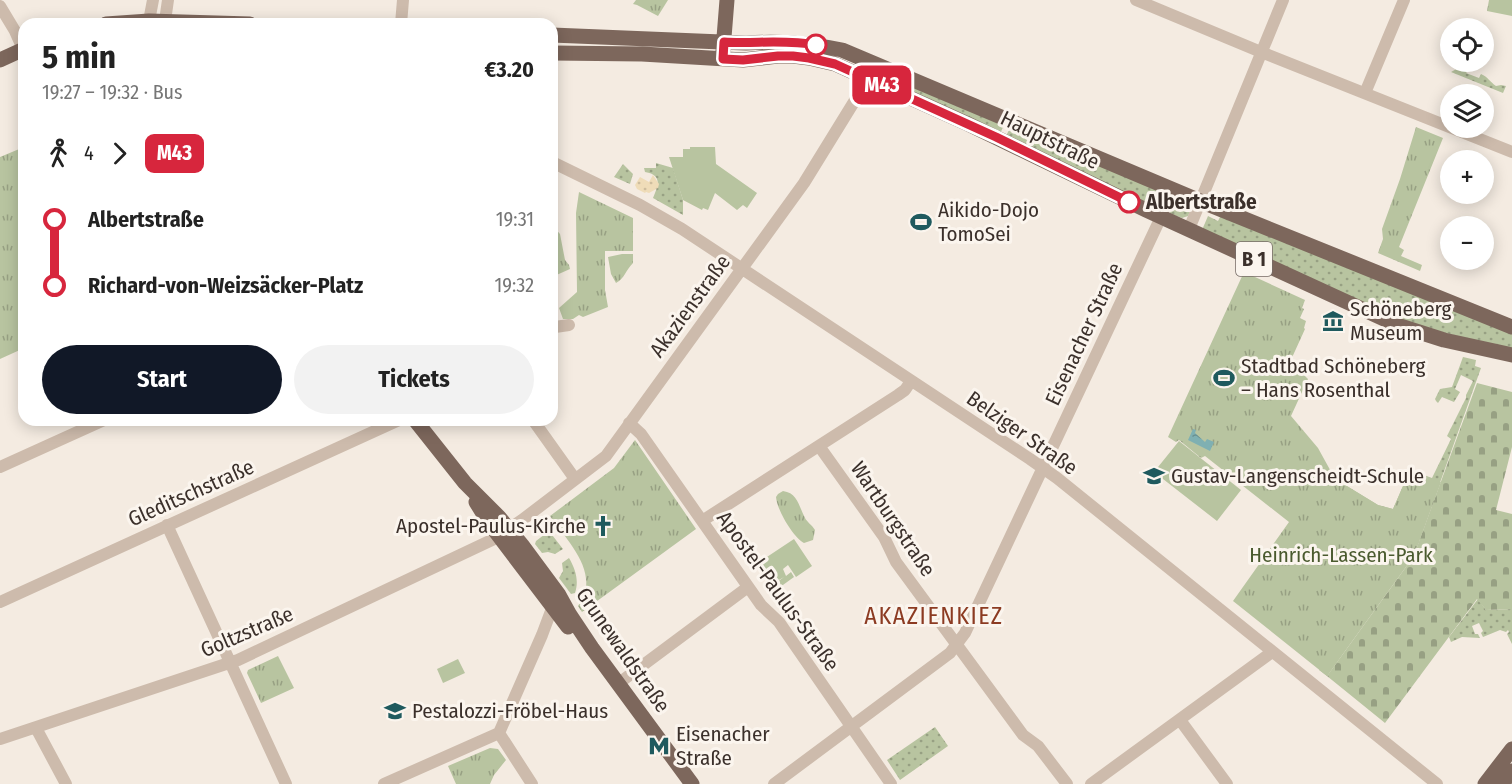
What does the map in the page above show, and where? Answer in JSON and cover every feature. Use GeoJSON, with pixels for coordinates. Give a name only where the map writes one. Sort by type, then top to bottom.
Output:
{"type":"FeatureCollection","features":[{"type":"Feature","properties":{"kind":"main road"},"geometry":{"type":"LineString","coordinates":[[723,59],[727,0]]}},
{"type":"Feature","properties":{"kind":"main road","name":"Hauptstraße"},"geometry":{"type":"LineString","coordinates":[[558,35],[746,43],[776,41],[842,50],[1200,201],[1512,327]]}},
{"type":"Feature","properties":{"kind":"main road"},"geometry":{"type":"LineString","coordinates":[[0,60],[18,52]]}},
{"type":"Feature","properties":{"kind":"main road","name":"Hauptstraße"},"geometry":{"type":"LineString","coordinates":[[558,53],[642,54],[743,60],[778,56],[809,58],[835,64],[1397,325],[1444,340],[1512,355]]}},
{"type":"Feature","properties":{"kind":"main road","name":"Grunewaldstraße"},"geometry":{"type":"LineString","coordinates":[[420,426],[465,483],[499,517],[504,533],[535,572],[559,595],[592,648],[692,784]]}},
{"type":"Feature","properties":{"kind":"main road","name":"Grunewaldstraße"},"geometry":{"type":"LineString","coordinates":[[535,572],[552,606],[634,716],[681,784]]}},
{"type":"Feature","properties":{"kind":"main road"},"geometry":{"type":"LineString","coordinates":[[1485,784],[1510,754]]}},
{"type":"Feature","properties":{"kind":"main road"},"geometry":{"type":"LineString","coordinates":[[1502,784],[1512,771]]}},
{"type":"Feature","properties":{"kind":"street"},"geometry":{"type":"LineString","coordinates":[[150,18],[153,0]]}},
{"type":"Feature","properties":{"kind":"street"},"geometry":{"type":"LineString","coordinates":[[166,18],[168,0]]}},
{"type":"Feature","properties":{"kind":"street"},"geometry":{"type":"LineString","coordinates":[[402,18],[404,0]]}},
{"type":"Feature","properties":{"kind":"street"},"geometry":{"type":"LineString","coordinates":[[1136,0],[1512,152]]}},
{"type":"Feature","properties":{"kind":"street"},"geometry":{"type":"LineString","coordinates":[[1189,229],[1283,0]]}},
{"type":"Feature","properties":{"kind":"street"},"geometry":{"type":"LineString","coordinates":[[1365,93],[1404,0]]}},
{"type":"Feature","properties":{"kind":"street"},"geometry":{"type":"LineString","coordinates":[[0,6],[18,38]]}},
{"type":"Feature","properties":{"kind":"street","name":"Akazienstraße"},"geometry":{"type":"LineString","coordinates":[[504,533],[606,456],[804,183],[843,121],[874,64]]}},
{"type":"Feature","properties":{"kind":"street","name":"Belziger Straße"},"geometry":{"type":"LineString","coordinates":[[558,165],[640,205],[682,229],[1043,468],[1437,784]]}},
{"type":"Feature","properties":{"kind":"street","name":"Eisenacher Straße"},"geometry":{"type":"LineString","coordinates":[[774,784],[957,645],[965,633],[1043,468],[1172,189]]}},
{"type":"Feature","properties":{"kind":"street"},"geometry":{"type":"LineString","coordinates":[[558,327],[569,325]]}},
{"type":"Feature","properties":{"kind":"street"},"geometry":{"type":"LineString","coordinates":[[702,521],[898,395],[911,381]]}},
{"type":"Feature","properties":{"kind":"street","name":"Apostel-Paulus-Straße"},"geometry":{"type":"LineString","coordinates":[[629,423],[641,434],[748,587],[779,622],[891,784]]}},
{"type":"Feature","properties":{"kind":"street"},"geometry":{"type":"LineString","coordinates":[[0,467],[91,426]]}},
{"type":"Feature","properties":{"kind":"street","name":"Gleditschstraße"},"geometry":{"type":"LineString","coordinates":[[0,602],[386,426]]}},
{"type":"Feature","properties":{"kind":"street"},"geometry":{"type":"LineString","coordinates":[[536,426],[575,479]]}},
{"type":"Feature","properties":{"kind":"street","name":"Wartburgstraße"},"geometry":{"type":"LineString","coordinates":[[819,446],[884,537],[897,562],[1023,735],[1038,746],[1067,784]]}},
{"type":"Feature","properties":{"kind":"street"},"geometry":{"type":"LineString","coordinates":[[167,525],[286,784]]}},
{"type":"Feature","properties":{"kind":"street","name":"Goltzstraße"},"geometry":{"type":"LineString","coordinates":[[0,739],[230,663],[481,546],[504,533]]}},
{"type":"Feature","properties":{"kind":"street"},"geometry":{"type":"LineString","coordinates":[[619,683],[748,587]]}},
{"type":"Feature","properties":{"kind":"street"},"geometry":{"type":"LineString","coordinates":[[384,784],[499,733],[542,635],[552,606]]}},
{"type":"Feature","properties":{"kind":"street"},"geometry":{"type":"LineString","coordinates":[[542,635],[557,628],[570,630]]}},
{"type":"Feature","properties":{"kind":"street"},"geometry":{"type":"LineString","coordinates":[[1091,784],[1272,652]]}},
{"type":"Feature","properties":{"kind":"street"},"geometry":{"type":"LineString","coordinates":[[1180,720],[1227,784]]}},
{"type":"Feature","properties":{"kind":"street"},"geometry":{"type":"LineString","coordinates":[[36,728],[66,784]]}},
{"type":"Feature","properties":{"kind":"street"},"geometry":{"type":"LineString","coordinates":[[499,733],[532,784]]}},
{"type":"Feature","properties":{"kind":"green space"},"geometry":{"type":"Polygon","coordinates":[[[636,0],[668,0],[658,16],[633,4],[636,0]]]}},
{"type":"Feature","properties":{"kind":"green space"},"geometry":{"type":"Polygon","coordinates":[[[1489,0],[1512,0],[1512,16],[1487,11],[1489,0]]]}},
{"type":"Feature","properties":{"kind":"green space"},"geometry":{"type":"Polygon","coordinates":[[[1451,72],[1467,72],[1479,78],[1481,74],[1494,84],[1481,84],[1451,72]]]}},
{"type":"Feature","properties":{"kind":"green space"},"geometry":{"type":"Polygon","coordinates":[[[892,78],[1004,125],[1000,134],[890,83],[892,78]]]}},
{"type":"Feature","properties":{"kind":"green space"},"geometry":{"type":"Polygon","coordinates":[[[1494,84],[1506,86],[1503,93],[1494,89],[1494,84]]]}},
{"type":"Feature","properties":{"kind":"green space"},"geometry":{"type":"Polygon","coordinates":[[[1416,127],[1443,138],[1399,247],[1404,250],[1401,256],[1422,265],[1420,271],[1378,253],[1383,239],[1382,229],[1416,127]]]}},
{"type":"Feature","properties":{"kind":"green space"},"geometry":{"type":"Polygon","coordinates":[[[1010,128],[1158,189],[1150,206],[1006,136],[1010,128]]]}},
{"type":"Feature","properties":{"kind":"green space"},"geometry":{"type":"Polygon","coordinates":[[[690,147],[715,147],[716,164],[757,193],[747,208],[743,205],[737,210],[715,193],[708,210],[703,208],[702,210],[683,200],[669,157],[683,157],[683,149],[690,149],[690,147]]]}},
{"type":"Feature","properties":{"kind":"green space"},"geometry":{"type":"Polygon","coordinates":[[[18,150],[18,351],[0,359],[0,157],[18,150]]]}},
{"type":"Feature","properties":{"kind":"green space"},"geometry":{"type":"Polygon","coordinates":[[[656,163],[673,168],[683,200],[683,215],[653,198],[657,178],[645,172],[644,168],[656,168],[656,163]]]}},
{"type":"Feature","properties":{"kind":"green space"},"geometry":{"type":"Polygon","coordinates":[[[623,164],[633,174],[630,184],[614,177],[623,164]]]}},
{"type":"Feature","properties":{"kind":"green space"},"geometry":{"type":"Polygon","coordinates":[[[579,192],[633,218],[633,251],[605,251],[605,290],[608,307],[583,317],[579,315],[573,319],[563,319],[559,308],[577,292],[576,213],[579,192]]]}},
{"type":"Feature","properties":{"kind":"green space"},"geometry":{"type":"Polygon","coordinates":[[[1174,199],[1184,201],[1191,206],[1188,216],[1182,218],[1171,214],[1168,209],[1174,199]]]}},
{"type":"Feature","properties":{"kind":"green space"},"geometry":{"type":"Polygon","coordinates":[[[1221,215],[1512,332],[1512,350],[1422,327],[1400,319],[1202,230],[1208,216],[1218,221],[1221,215]]]}},
{"type":"Feature","properties":{"kind":"green space"},"geometry":{"type":"Polygon","coordinates":[[[558,232],[565,260],[570,269],[558,274],[558,232]]]}},
{"type":"Feature","properties":{"kind":"green space"},"geometry":{"type":"Polygon","coordinates":[[[633,254],[633,263],[616,283],[611,274],[608,257],[633,254]]]}},
{"type":"Feature","properties":{"kind":"green space","name":"Heinrich-Lassen-Park"},"geometry":{"type":"Polygon","coordinates":[[[1244,272],[1305,300],[1300,318],[1306,321],[1305,329],[1290,362],[1304,368],[1302,373],[1308,379],[1291,416],[1318,448],[1334,477],[1378,505],[1393,509],[1410,470],[1441,482],[1411,560],[1327,676],[1233,601],[1289,522],[1205,456],[1201,458],[1179,440],[1176,442],[1168,437],[1244,272]]]}},
{"type":"Feature","properties":{"kind":"green space"},"geometry":{"type":"Polygon","coordinates":[[[1463,357],[1476,360],[1475,366],[1481,368],[1417,547],[1327,676],[1319,670],[1324,664],[1388,518],[1337,480],[1378,505],[1393,509],[1410,470],[1432,478],[1451,439],[1447,436],[1473,381],[1461,375],[1455,389],[1460,392],[1454,402],[1442,397],[1438,403],[1435,399],[1440,389],[1452,387],[1463,357]]]}},
{"type":"Feature","properties":{"kind":"green space"},"geometry":{"type":"Polygon","coordinates":[[[1477,383],[1512,392],[1512,447],[1496,510],[1512,514],[1512,609],[1486,610],[1477,599],[1385,723],[1327,676],[1411,560],[1477,383]]]}},
{"type":"Feature","properties":{"kind":"green space"},"geometry":{"type":"Polygon","coordinates":[[[635,440],[696,529],[582,612],[578,606],[584,594],[586,582],[584,570],[573,547],[550,516],[614,468],[635,440]]]}},
{"type":"Feature","properties":{"kind":"green space"},"geometry":{"type":"Polygon","coordinates":[[[1179,441],[1241,490],[1217,521],[1154,472],[1179,441]]]}},
{"type":"Feature","properties":{"kind":"green space"},"geometry":{"type":"Polygon","coordinates":[[[783,491],[788,492],[797,501],[806,519],[815,530],[813,540],[804,543],[786,523],[776,497],[783,491]]]}},
{"type":"Feature","properties":{"kind":"green space"},"geometry":{"type":"Polygon","coordinates":[[[549,531],[563,549],[555,554],[542,553],[535,544],[549,531]]]}},
{"type":"Feature","properties":{"kind":"green space"},"geometry":{"type":"Polygon","coordinates":[[[794,539],[812,566],[796,577],[788,565],[783,569],[786,576],[791,572],[794,577],[776,590],[773,585],[784,577],[772,584],[758,563],[794,539]]]}},
{"type":"Feature","properties":{"kind":"green space"},"geometry":{"type":"Polygon","coordinates":[[[569,558],[577,580],[575,593],[571,594],[559,578],[563,571],[562,563],[569,558]]]}},
{"type":"Feature","properties":{"kind":"green space"},"geometry":{"type":"Polygon","coordinates":[[[1478,599],[1486,610],[1512,609],[1512,644],[1507,634],[1508,630],[1506,632],[1500,630],[1483,637],[1479,623],[1472,626],[1475,634],[1478,634],[1480,638],[1462,637],[1451,642],[1449,637],[1478,599]]]}},
{"type":"Feature","properties":{"kind":"green space"},"geometry":{"type":"Polygon","coordinates":[[[278,656],[294,688],[261,703],[247,673],[248,670],[278,656]]]}},
{"type":"Feature","properties":{"kind":"green space"},"geometry":{"type":"Polygon","coordinates":[[[458,659],[465,673],[443,683],[437,669],[458,659]]]}},
{"type":"Feature","properties":{"kind":"green space"},"geometry":{"type":"Polygon","coordinates":[[[935,727],[948,746],[900,780],[887,760],[935,727]]]}},
{"type":"Feature","properties":{"kind":"green space"},"geometry":{"type":"Polygon","coordinates":[[[490,748],[498,749],[506,760],[490,784],[456,784],[448,766],[490,748]]]}},
{"type":"Feature","properties":{"kind":"sand"},"geometry":{"type":"Polygon","coordinates":[[[653,175],[659,184],[658,188],[649,193],[637,189],[635,185],[640,177],[649,182],[653,175]]]}},
{"type":"Feature","properties":{"kind":"water"},"geometry":{"type":"Polygon","coordinates":[[[1193,429],[1205,442],[1207,439],[1214,442],[1210,451],[1188,440],[1193,429]]]}},
{"type":"Feature","properties":{"kind":"bus line","name":"M43"},"geometry":{"type":"LineString","coordinates":[[816,45],[776,41],[724,42],[723,59],[743,60],[793,56],[835,64],[996,137],[1129,202]]}},
{"type":"Feature","properties":{"kind":"place","name":"Albertstraße"},"geometry":{"type":"Point","coordinates":[1129,202]}},
{"type":"Feature","properties":{"kind":"place","name":"Aikido-Dojo TomoSei"},"geometry":{"type":"Point","coordinates":[921,222]}},
{"type":"Feature","properties":{"kind":"place","name":"Schöneberg Museum"},"geometry":{"type":"Point","coordinates":[1333,321]}},
{"type":"Feature","properties":{"kind":"place","name":"Stadtbad Schöneberg – Hans Rosenthal"},"geometry":{"type":"Point","coordinates":[1224,378]}},
{"type":"Feature","properties":{"kind":"place","name":"Gustav-Langenscheidt-Schule"},"geometry":{"type":"Point","coordinates":[1154,476]}},
{"type":"Feature","properties":{"kind":"place","name":"Apostel-Paulus-Kirche"},"geometry":{"type":"Point","coordinates":[603,526]}},
{"type":"Feature","properties":{"kind":"place","name":"Pestalozzi-Fröbel-Haus"},"geometry":{"type":"Point","coordinates":[395,711]}},
{"type":"Feature","properties":{"kind":"place","name":"Eisenacher Straße"},"geometry":{"type":"Point","coordinates":[659,746]}},
{"type":"Feature","properties":{"kind":"district","name":"AKAZIENKIEZ"},"geometry":{"type":"Point","coordinates":[934,616]}}]}
